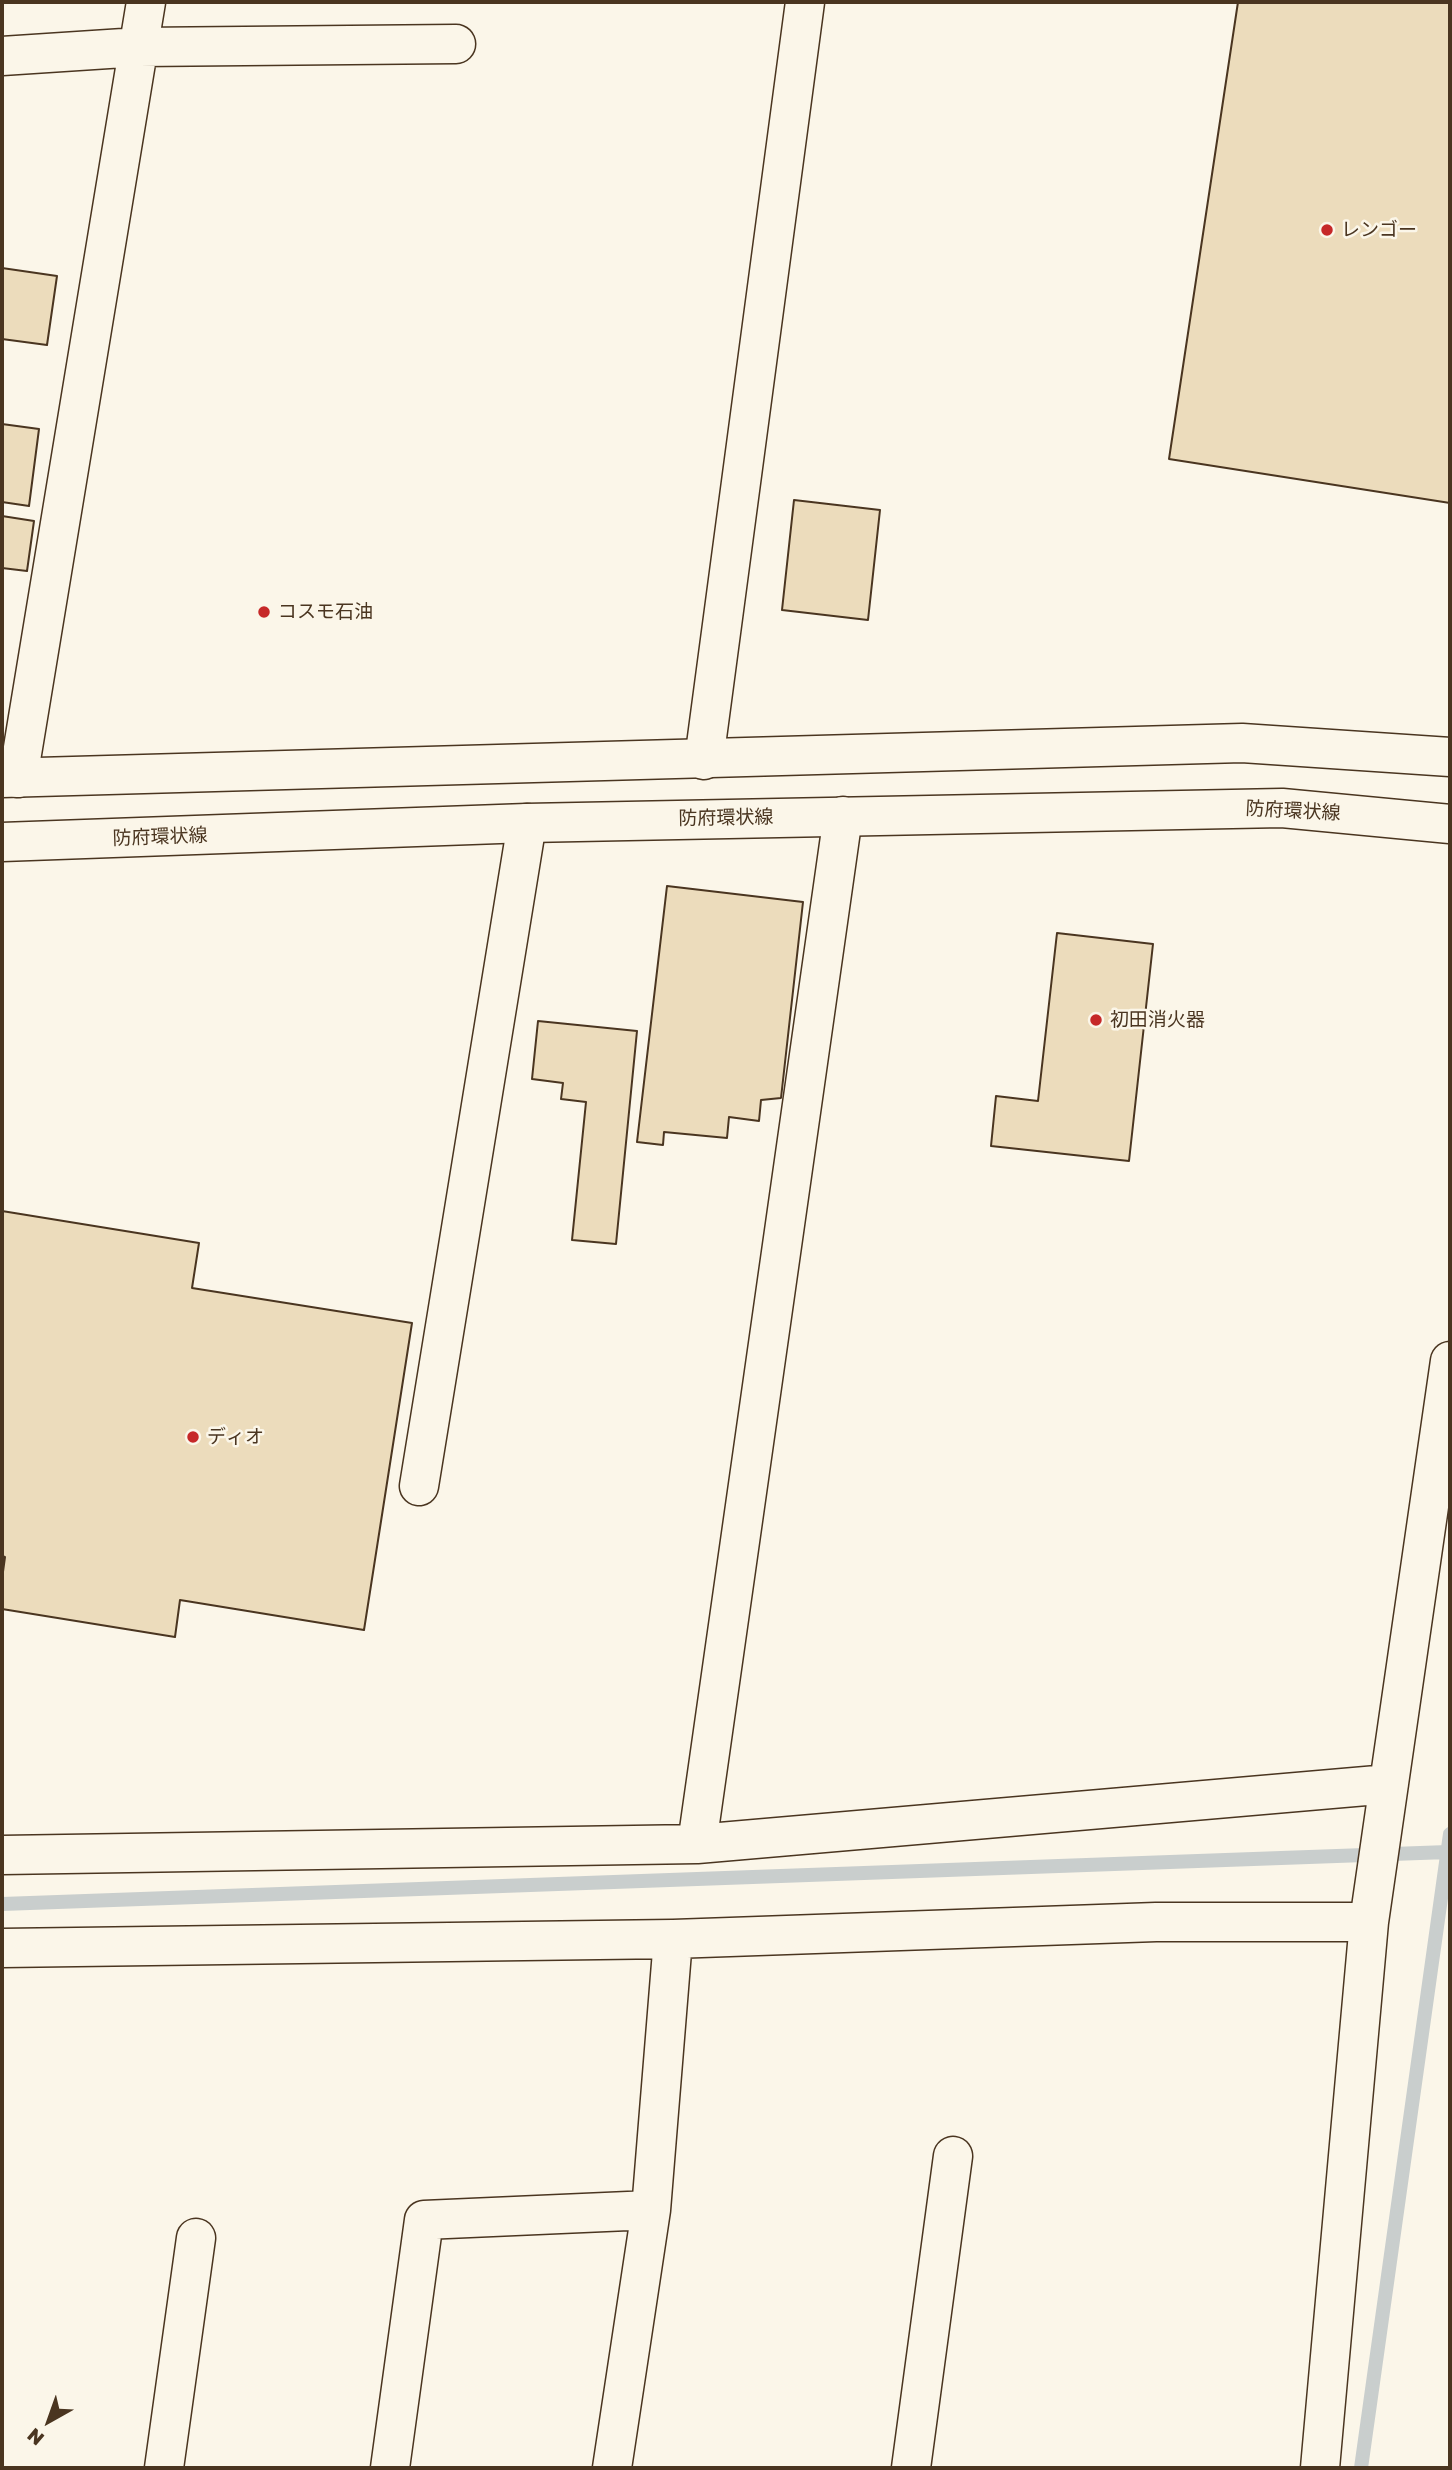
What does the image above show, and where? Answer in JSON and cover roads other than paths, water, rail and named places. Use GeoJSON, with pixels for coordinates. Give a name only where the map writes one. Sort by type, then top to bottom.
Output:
{"type":"FeatureCollection","features":[{"type":"Feature","properties":{"kind":"street"},"geometry":{"type":"LineString","coordinates":[[146,2],[10,778],[1242,743],[1450,757]]}},
{"type":"Feature","properties":{"kind":"street"},"geometry":{"type":"LineString","coordinates":[[704,760],[805,2]]}},
{"type":"Feature","properties":{"kind":"street"},"geometry":{"type":"LineString","coordinates":[[2,56],[138,47],[456,44]]}},
{"type":"Feature","properties":{"kind":"street","name":"防府環状線"},"geometry":{"type":"LineString","coordinates":[[2,842],[527,823],[1282,808],[1450,824]]}},
{"type":"Feature","properties":{"kind":"street"},"geometry":{"type":"LineString","coordinates":[[697,1844],[843,816]]}},
{"type":"Feature","properties":{"kind":"street"},"geometry":{"type":"LineString","coordinates":[[419,1486],[527,823]]}},
{"type":"Feature","properties":{"kind":"street"},"geometry":{"type":"LineString","coordinates":[[1320,2468],[1369,1922],[1389,1784],[1439,1507],[1450,1361]]}},
{"type":"Feature","properties":{"kind":"street"},"geometry":{"type":"LineString","coordinates":[[2,1855],[697,1844],[1389,1784]]}},
{"type":"Feature","properties":{"kind":"street"},"geometry":{"type":"LineString","coordinates":[[2,1948],[673,1939],[1156,1922],[1369,1922]]}},
{"type":"Feature","properties":{"kind":"street"},"geometry":{"type":"LineString","coordinates":[[612,2468],[651,2210],[673,1939]]}},
{"type":"Feature","properties":{"kind":"street"},"geometry":{"type":"LineString","coordinates":[[911,2468],[953,2156]]}},
{"type":"Feature","properties":{"kind":"street"},"geometry":{"type":"LineString","coordinates":[[390,2468],[424,2220],[651,2210]]}},
{"type":"Feature","properties":{"kind":"street"},"geometry":{"type":"LineString","coordinates":[[164,2468],[196,2238]]}},
{"type":"Feature","properties":{"kind":"waterway"},"geometry":{"type":"LineString","coordinates":[[1361,2468],[1450,1834]]}},
{"type":"Feature","properties":{"kind":"waterway"},"geometry":{"type":"LineString","coordinates":[[2,1904],[1448,1852]]}},
{"type":"Feature","properties":{"kind":"place","name":"レンゴー"},"geometry":{"type":"Point","coordinates":[1327,230]}},
{"type":"Feature","properties":{"kind":"place","name":"コスモ石油"},"geometry":{"type":"Point","coordinates":[264,612]}},
{"type":"Feature","properties":{"kind":"place","name":"初田消火器"},"geometry":{"type":"Point","coordinates":[1096,1020]}},
{"type":"Feature","properties":{"kind":"place","name":"ディオ"},"geometry":{"type":"Point","coordinates":[193,1437]}}]}
